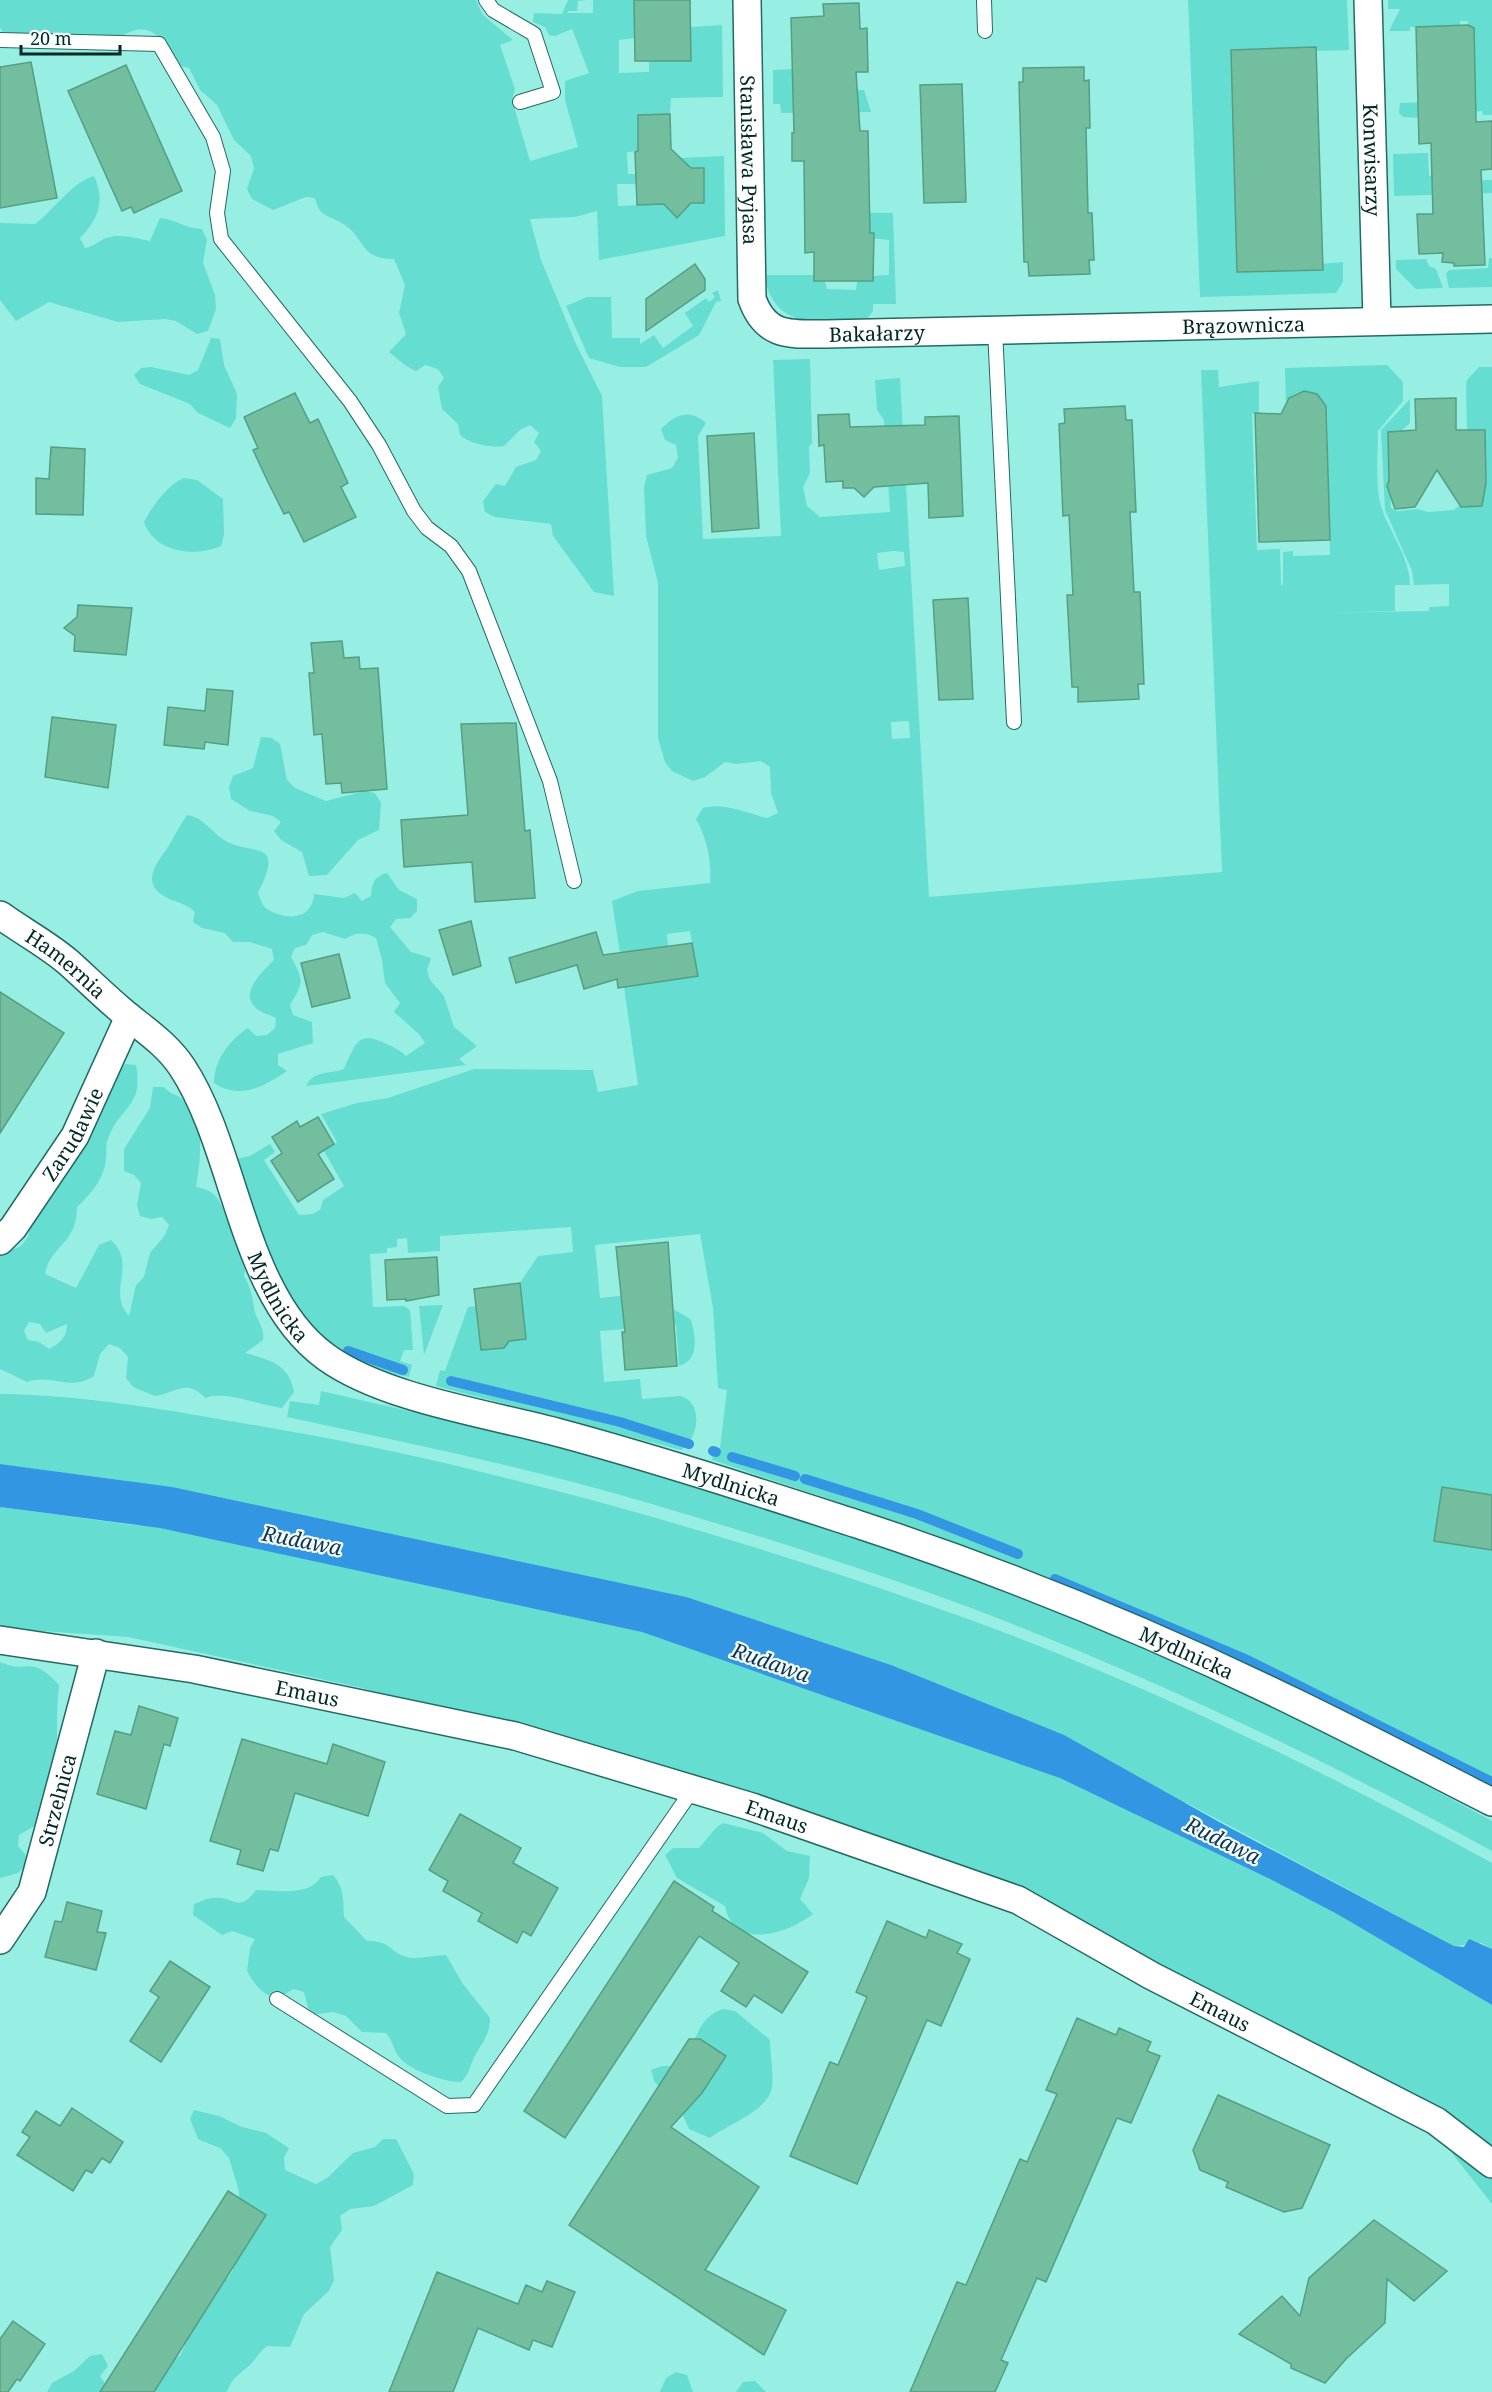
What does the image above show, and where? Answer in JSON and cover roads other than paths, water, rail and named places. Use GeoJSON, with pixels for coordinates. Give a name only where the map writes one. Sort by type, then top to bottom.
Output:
{"type":"FeatureCollection","features":[{"type":"Feature","properties":{"kind":"street","name":"Stanisława Pyjasa"},"geometry":{"type":"LineString","coordinates":[[747,0],[752,299],[763,320]]}},
{"type":"Feature","properties":{"kind":"street","name":"Konwisarzy"},"geometry":{"type":"LineString","coordinates":[[1368,0],[1377,320]]}},
{"type":"Feature","properties":{"kind":"street","name":"Brązownicza"},"geometry":{"type":"LineString","coordinates":[[995,330],[1492,319]]}},
{"type":"Feature","properties":{"kind":"street","name":"Bakałarzy"},"geometry":{"type":"LineString","coordinates":[[763,320],[780,332],[792,334],[995,330]]}},
{"type":"Feature","properties":{"kind":"street","name":"Hamernia"},"geometry":{"type":"LineString","coordinates":[[0,915],[65,959],[129,1017]]}},
{"type":"Feature","properties":{"kind":"street","name":"Zarudawie"},"geometry":{"type":"LineString","coordinates":[[0,1241],[14,1228],[75,1136],[129,1017]]}},
{"type":"Feature","properties":{"kind":"street","name":"Mydlnicka"},"geometry":{"type":"LineString","coordinates":[[129,1017],[166,1047],[181,1066],[194,1089],[249,1238],[284,1313],[302,1337],[325,1357],[354,1374],[389,1388],[560,1433],[714,1478],[944,1555],[1044,1593],[1239,1676],[1492,1802]]}},
{"type":"Feature","properties":{"kind":"street","name":"Emaus"},"geometry":{"type":"LineString","coordinates":[[0,1640],[96,1653],[335,1696],[515,1736],[693,1789],[1018,1900],[1152,1976],[1436,2121],[1492,2164]]}},
{"type":"Feature","properties":{"kind":"street","name":"Strzelnica"},"geometry":{"type":"LineString","coordinates":[[0,1940],[32,1892],[96,1653]]}},
{"type":"Feature","properties":{"kind":"lane"},"geometry":{"type":"LineString","coordinates":[[486,0],[493,10],[534,34],[552,82],[553,92],[520,102]]}},
{"type":"Feature","properties":{"kind":"lane"},"geometry":{"type":"LineString","coordinates":[[984,0],[985,31]]}},
{"type":"Feature","properties":{"kind":"lane"},"geometry":{"type":"LineString","coordinates":[[0,40],[159,44],[213,137],[223,171],[217,213],[221,240],[350,402],[379,445],[414,512],[427,528],[451,546],[469,571],[543,762],[574,881]]}},
{"type":"Feature","properties":{"kind":"lane"},"geometry":{"type":"LineString","coordinates":[[995,330],[1014,722]]}},
{"type":"Feature","properties":{"kind":"lane"},"geometry":{"type":"LineString","coordinates":[[277,1999],[447,2106],[474,2105],[693,1789]]}},
{"type":"Feature","properties":{"kind":"water","name":"Rudawa"},"geometry":{"type":"Polygon","coordinates":[[[0,1464],[172,1487],[686,1597],[891,1665],[1064,1735],[1221,1823],[1454,1946],[1464,1947],[1469,1939],[1492,1949],[1492,2005],[1337,1914],[1268,1878],[1060,1778],[642,1632],[160,1528],[0,1507],[0,1464]]]}},
{"type":"Feature","properties":{"kind":"waterway"},"geometry":{"type":"LineString","coordinates":[[348,1351],[403,1370]]}},
{"type":"Feature","properties":{"kind":"waterway"},"geometry":{"type":"LineString","coordinates":[[451,1381],[620,1422],[689,1444]]}},
{"type":"Feature","properties":{"kind":"waterway"},"geometry":{"type":"LineString","coordinates":[[732,1457],[795,1476]]}},
{"type":"Feature","properties":{"kind":"waterway"},"geometry":{"type":"LineString","coordinates":[[805,1479],[917,1514],[1018,1554]]}},
{"type":"Feature","properties":{"kind":"waterway"},"geometry":{"type":"LineString","coordinates":[[1055,1579],[1243,1658],[1492,1782]]}}]}
